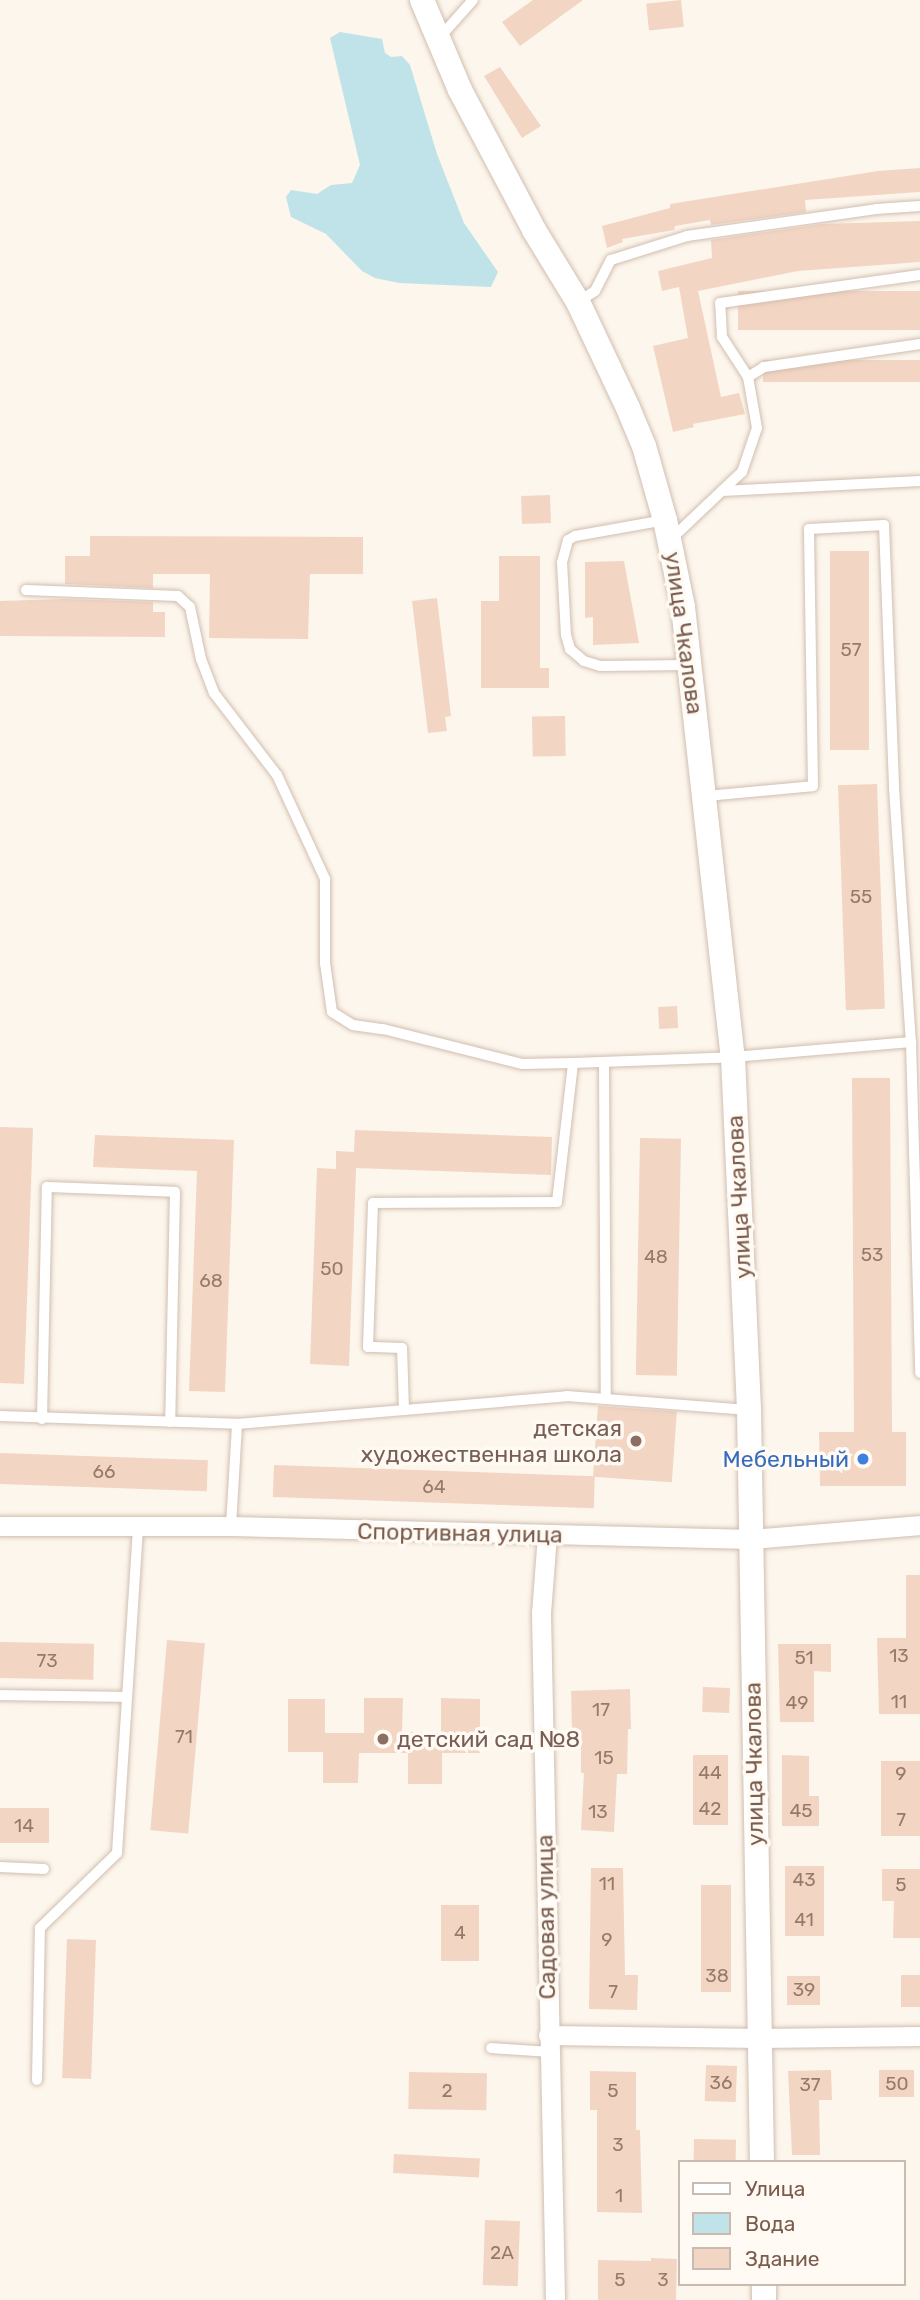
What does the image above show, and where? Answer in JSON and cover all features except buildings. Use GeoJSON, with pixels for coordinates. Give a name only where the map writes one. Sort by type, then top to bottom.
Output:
{"type":"FeatureCollection","features":[{"type":"Feature","properties":{"kind":"street","name":"улица Чкалова"},"geometry":{"type":"LineString","coordinates":[[422,0],[484,134],[534,230],[578,302],[644,446],[668,530],[690,666],[733,1057],[749,1410],[762,2160]]}},
{"type":"Feature","properties":{"kind":"street","name":"Спортивная улица"},"geometry":{"type":"LineString","coordinates":[[0,1526],[232,1527],[751,1539],[920,1525]]}},
{"type":"Feature","properties":{"kind":"street","name":"Садовая улица"},"geometry":{"type":"LineString","coordinates":[[547,1535],[541,1614],[555,2300]]}},
{"type":"Feature","properties":{"kind":"street"},"geometry":{"type":"LineString","coordinates":[[549,2043],[920,2036]]}},
{"type":"Feature","properties":{"kind":"lane"},"geometry":{"type":"LineString","coordinates":[[438,39],[473,0]]}},
{"type":"Feature","properties":{"kind":"lane"},"geometry":{"type":"LineString","coordinates":[[578,302],[595,291],[611,260],[687,236],[920,206]]}},
{"type":"Feature","properties":{"kind":"lane"},"geometry":{"type":"LineString","coordinates":[[690,666],[600,666],[584,661],[570,649],[566,635],[562,562],[568,540],[575,536],[668,530],[722,491],[742,472],[757,428],[748,377],[722,337],[720,303],[920,275]]}},
{"type":"Feature","properties":{"kind":"lane"},"geometry":{"type":"LineString","coordinates":[[748,377],[764,367],[920,344]]}},
{"type":"Feature","properties":{"kind":"lane"},"geometry":{"type":"LineString","coordinates":[[722,491],[761,486],[920,481]]}},
{"type":"Feature","properties":{"kind":"lane"},"geometry":{"type":"LineString","coordinates":[[706,796],[813,786],[809,529],[884,525],[894,788],[911,1042],[920,1373]]}},
{"type":"Feature","properties":{"kind":"lane"},"geometry":{"type":"LineString","coordinates":[[26,590],[178,596],[190,607],[201,659],[214,693],[277,775],[325,879],[326,963],[332,1012],[353,1025],[383,1029],[522,1064],[733,1057],[911,1042]]}},
{"type":"Feature","properties":{"kind":"lane"},"geometry":{"type":"LineString","coordinates":[[604,1062],[606,1399]]}},
{"type":"Feature","properties":{"kind":"lane"},"geometry":{"type":"LineString","coordinates":[[404,1410],[402,1348],[368,1347],[373,1203],[557,1202],[573,1063]]}},
{"type":"Feature","properties":{"kind":"lane"},"geometry":{"type":"LineString","coordinates":[[41,1419],[47,1188],[175,1192],[170,1422]]}},
{"type":"Feature","properties":{"kind":"lane"},"geometry":{"type":"LineString","coordinates":[[0,1416],[237,1424],[567,1396],[749,1410]]}},
{"type":"Feature","properties":{"kind":"lane"},"geometry":{"type":"LineString","coordinates":[[232,1527],[237,1424]]}},
{"type":"Feature","properties":{"kind":"lane"},"geometry":{"type":"LineString","coordinates":[[37,2080],[40,1928],[117,1853],[138,1528]]}},
{"type":"Feature","properties":{"kind":"lane"},"geometry":{"type":"LineString","coordinates":[[0,1695],[127,1697]]}},
{"type":"Feature","properties":{"kind":"lane"},"geometry":{"type":"LineString","coordinates":[[0,1867],[44,1868]]}},
{"type":"Feature","properties":{"kind":"lane"},"geometry":{"type":"LineString","coordinates":[[491,2048],[549,2043]]}},
{"type":"Feature","properties":{"kind":"water"},"geometry":{"type":"Polygon","coordinates":[[[340,32],[382,39],[385,53],[391,57],[402,56],[410,65],[437,154],[464,223],[498,272],[491,287],[399,283],[375,278],[362,271],[326,234],[291,217],[286,197],[291,190],[317,194],[331,185],[352,183],[360,165],[330,38],[340,32]]]}},
{"type":"Feature","properties":{"kind":"place","name":"детская художественная школа"},"geometry":{"type":"Point","coordinates":[636,1441]}},
{"type":"Feature","properties":{"kind":"place","name":"Мебельный"},"geometry":{"type":"Point","coordinates":[863,1459]}},
{"type":"Feature","properties":{"kind":"place","name":"детский сад №8"},"geometry":{"type":"Point","coordinates":[383,1739]}}]}
